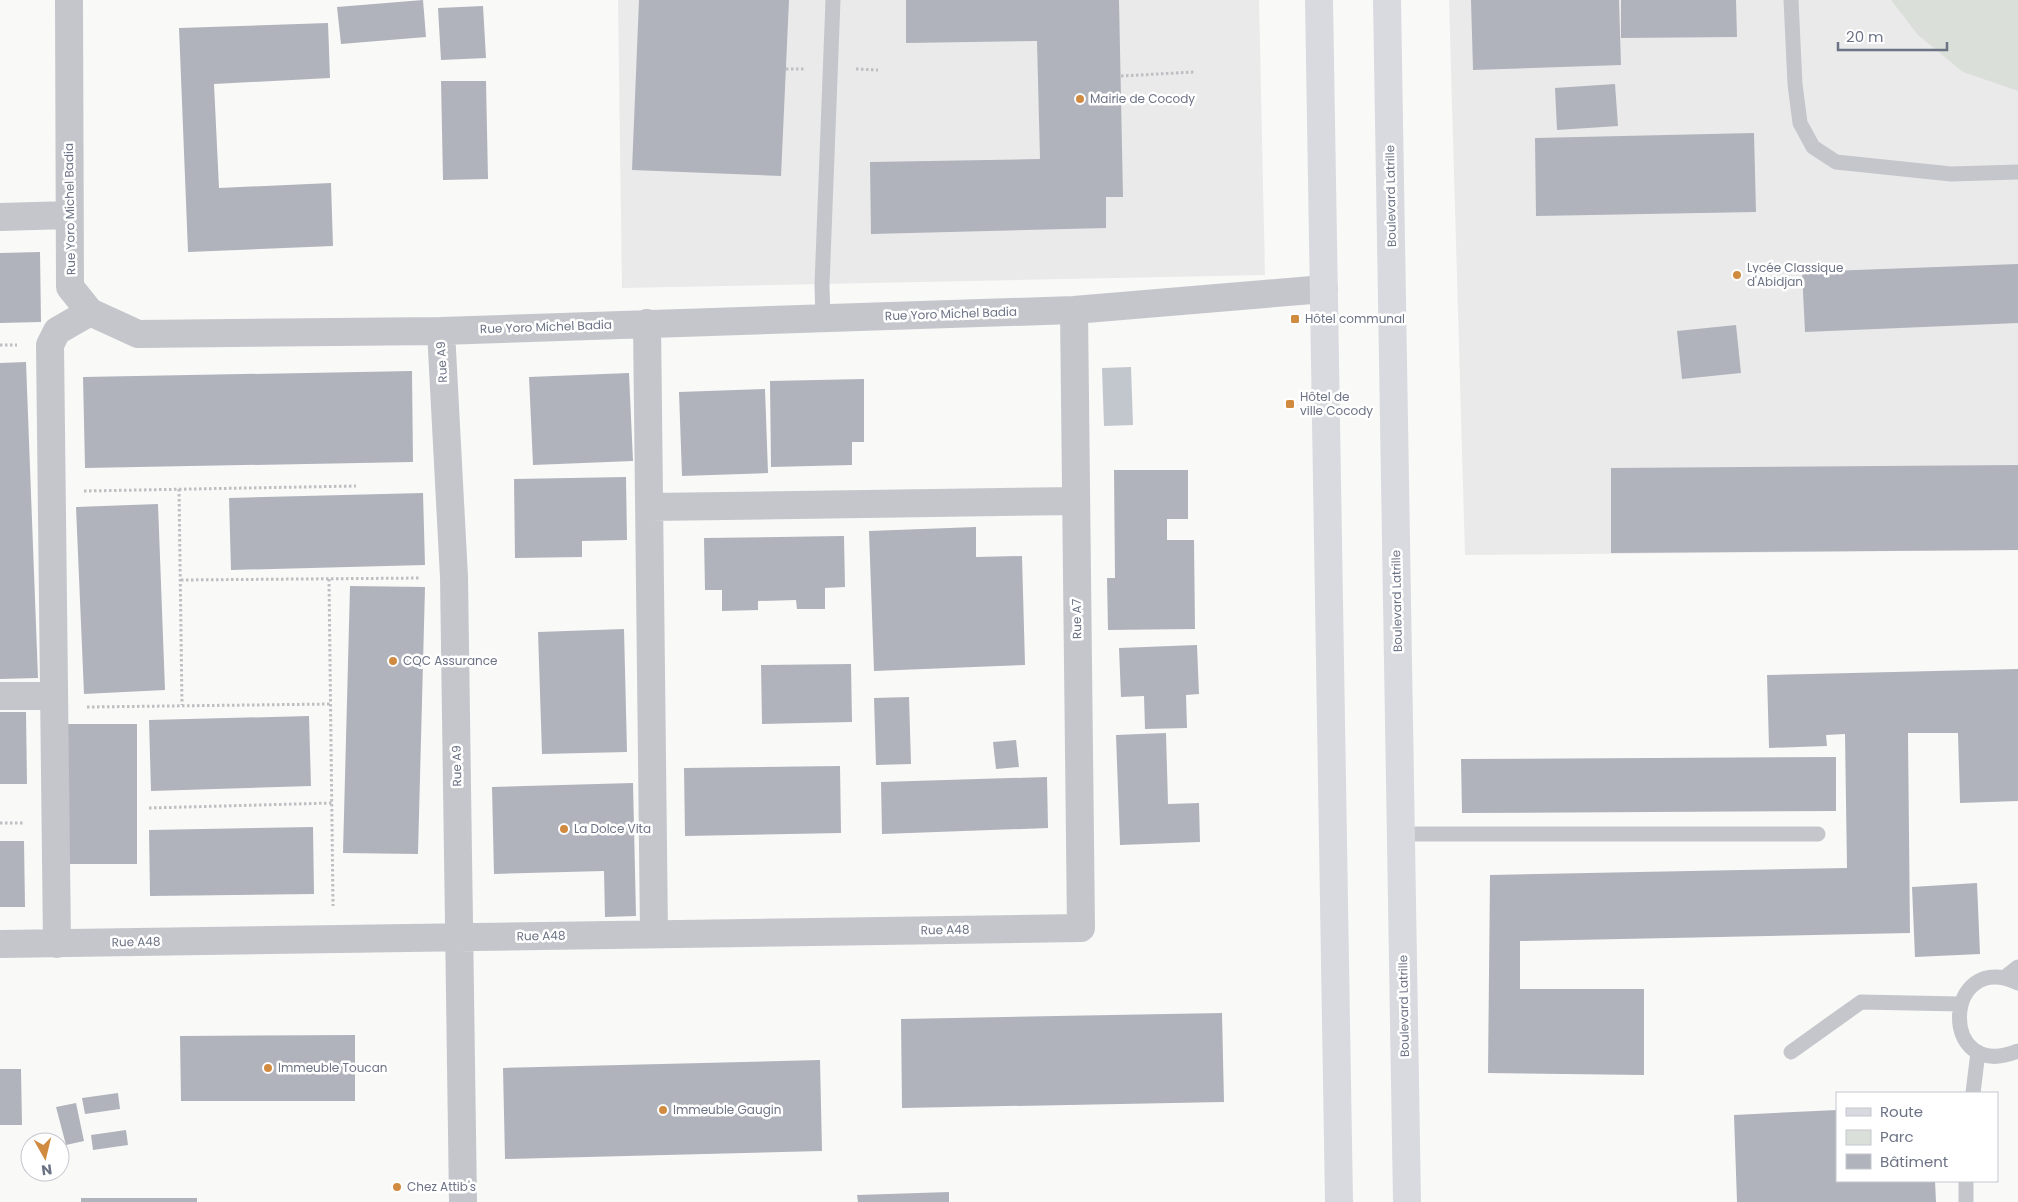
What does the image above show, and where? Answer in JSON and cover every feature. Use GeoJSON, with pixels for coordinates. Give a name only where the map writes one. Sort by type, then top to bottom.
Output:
{"type":"FeatureCollection","features":[{"type":"Feature","properties":{"kind":"street","name":"Rue Yoro Michel Badia"},"geometry":{"type":"LineString","coordinates":[[69,0],[70,287],[90,312],[138,334],[440,331],[1074,310],[1324,289]]}},
{"type":"Feature","properties":{"kind":"street"},"geometry":{"type":"LineString","coordinates":[[1319,0],[1339,1202]]}},
{"type":"Feature","properties":{"kind":"street","name":"Boulevard Latrille"},"geometry":{"type":"LineString","coordinates":[[1387,0],[1407,1202]]}},
{"type":"Feature","properties":{"kind":"street"},"geometry":{"type":"LineString","coordinates":[[0,217],[69,216]]}},
{"type":"Feature","properties":{"kind":"street","name":"Rue A7"},"geometry":{"type":"LineString","coordinates":[[1074,310],[1081,928]]}},
{"type":"Feature","properties":{"kind":"street"},"geometry":{"type":"LineString","coordinates":[[57,944],[50,345],[57,331],[90,312]]}},
{"type":"Feature","properties":{"kind":"street"},"geometry":{"type":"LineString","coordinates":[[647,323],[654,934]]}},
{"type":"Feature","properties":{"kind":"street","name":"Rue A9"},"geometry":{"type":"LineString","coordinates":[[440,331],[454,577],[463,1202]]}},
{"type":"Feature","properties":{"kind":"street"},"geometry":{"type":"LineString","coordinates":[[649,507],[1076,501]]}},
{"type":"Feature","properties":{"kind":"street"},"geometry":{"type":"LineString","coordinates":[[0,696],[54,701]]}},
{"type":"Feature","properties":{"kind":"street","name":"Rue A48"},"geometry":{"type":"LineString","coordinates":[[0,944],[1081,928]]}},
{"type":"Feature","properties":{"kind":"lane"},"geometry":{"type":"LineString","coordinates":[[823,318],[822,285],[833,0]]}},
{"type":"Feature","properties":{"kind":"lane"},"geometry":{"type":"LineString","coordinates":[[1791,0],[1795,84],[1800,123],[1813,147],[1836,162],[1951,174],[2018,172]]}},
{"type":"Feature","properties":{"kind":"lane"},"geometry":{"type":"LineString","coordinates":[[1401,834],[1818,834]]}},
{"type":"Feature","properties":{"kind":"lane"},"geometry":{"type":"LineString","coordinates":[[2018,967],[2011,981],[1990,978],[1977,983],[1967,992],[1960,1004],[1958,1018],[1960,1031],[1968,1043],[1978,1052],[1991,1056],[2005,1056],[2018,1051]]}},
{"type":"Feature","properties":{"kind":"lane"},"geometry":{"type":"LineString","coordinates":[[1791,1052],[1861,1002],[1960,1004]]}},
{"type":"Feature","properties":{"kind":"lane"},"geometry":{"type":"LineString","coordinates":[[1973,1092],[1978,1052]]}},
{"type":"Feature","properties":{"kind":"lane"},"geometry":{"type":"LineString","coordinates":[[1966,1182],[1966,1202]]}},
{"type":"Feature","properties":{"kind":"path"},"geometry":{"type":"LineString","coordinates":[[1120,76],[1194,72]]}},
{"type":"Feature","properties":{"kind":"path"},"geometry":{"type":"LineString","coordinates":[[52,492],[356,486]]}},
{"type":"Feature","properties":{"kind":"path"},"geometry":{"type":"LineString","coordinates":[[179,488],[182,705]]}},
{"type":"Feature","properties":{"kind":"path"},"geometry":{"type":"LineString","coordinates":[[181,580],[454,577]]}},
{"type":"Feature","properties":{"kind":"path"},"geometry":{"type":"LineString","coordinates":[[329,579],[334,938]]}},
{"type":"Feature","properties":{"kind":"path"},"geometry":{"type":"LineString","coordinates":[[54,701],[182,705],[331,704]]}},
{"type":"Feature","properties":{"kind":"path"},"geometry":{"type":"LineString","coordinates":[[149,808],[332,803]]}},
{"type":"Feature","properties":{"kind":"shaded area","name":"Mairie de Cocody"},"geometry":{"type":"Polygon","coordinates":[[[618,0],[1259,0],[1265,275],[622,288],[618,0]]]}},
{"type":"Feature","properties":{"kind":"shaded area","name":"Lycée Classique d'Abidjan"},"geometry":{"type":"Polygon","coordinates":[[[1449,0],[2018,0],[2018,550],[1465,555],[1449,0]]]}},
{"type":"Feature","properties":{"kind":"shaded area"},"geometry":{"type":"Polygon","coordinates":[[[1131,367],[1133,425],[1104,426],[1102,368],[1131,367]]]}},
{"type":"Feature","properties":{"kind":"green space"},"geometry":{"type":"Polygon","coordinates":[[[1891,0],[2018,0],[2018,91],[1963,72],[1918,35],[1891,0]]]}},
{"type":"Feature","properties":{"kind":"building"},"geometry":{"type":"Polygon","coordinates":[[[423,0],[426,37],[341,44],[337,7],[423,0]]]}},
{"type":"Feature","properties":{"kind":"building"},"geometry":{"type":"Polygon","coordinates":[[[639,0],[789,0],[781,176],[632,170],[639,0]]]}},
{"type":"Feature","properties":{"kind":"building","name":"Mairie de Cocody"},"geometry":{"type":"Polygon","coordinates":[[[906,0],[1119,0],[1123,197],[1106,197],[1106,228],[871,234],[870,162],[1040,159],[1037,41],[906,43],[906,0]]]}},
{"type":"Feature","properties":{"kind":"building"},"geometry":{"type":"Polygon","coordinates":[[[1471,0],[1619,0],[1621,65],[1473,70],[1471,0]]]}},
{"type":"Feature","properties":{"kind":"building"},"geometry":{"type":"Polygon","coordinates":[[[1621,0],[1736,0],[1737,37],[1621,38],[1621,0]]]}},
{"type":"Feature","properties":{"kind":"building"},"geometry":{"type":"Polygon","coordinates":[[[483,6],[486,58],[441,60],[438,8],[483,6]]]}},
{"type":"Feature","properties":{"kind":"building"},"geometry":{"type":"Polygon","coordinates":[[[328,23],[330,78],[214,84],[219,188],[331,183],[333,246],[188,252],[179,28],[328,23]]]}},
{"type":"Feature","properties":{"kind":"building"},"geometry":{"type":"Polygon","coordinates":[[[441,81],[486,81],[488,179],[443,180],[441,81]]]}},
{"type":"Feature","properties":{"kind":"building"},"geometry":{"type":"Polygon","coordinates":[[[1615,84],[1618,126],[1557,130],[1555,88],[1615,84]]]}},
{"type":"Feature","properties":{"kind":"building"},"geometry":{"type":"Polygon","coordinates":[[[1754,133],[1756,212],[1536,216],[1535,138],[1754,133]]]}},
{"type":"Feature","properties":{"kind":"building"},"geometry":{"type":"Polygon","coordinates":[[[40,252],[41,322],[0,323],[0,253],[40,252]]]}},
{"type":"Feature","properties":{"kind":"building"},"geometry":{"type":"Polygon","coordinates":[[[2018,264],[2018,323],[1805,332],[1802,272],[2018,264]]]}},
{"type":"Feature","properties":{"kind":"building"},"geometry":{"type":"Polygon","coordinates":[[[1736,325],[1741,373],[1682,379],[1677,331],[1736,325]]]}},
{"type":"Feature","properties":{"kind":"building"},"geometry":{"type":"Polygon","coordinates":[[[26,362],[38,678],[0,679],[0,363],[26,362]]]}},
{"type":"Feature","properties":{"kind":"building"},"geometry":{"type":"Polygon","coordinates":[[[412,371],[413,462],[85,468],[83,377],[412,371]]]}},
{"type":"Feature","properties":{"kind":"building"},"geometry":{"type":"Polygon","coordinates":[[[629,373],[633,461],[533,465],[529,377],[629,373]]]}},
{"type":"Feature","properties":{"kind":"building"},"geometry":{"type":"Polygon","coordinates":[[[864,379],[864,442],[852,442],[852,465],[771,467],[770,381],[864,379]]]}},
{"type":"Feature","properties":{"kind":"building"},"geometry":{"type":"Polygon","coordinates":[[[765,389],[768,473],[682,476],[679,392],[765,389]]]}},
{"type":"Feature","properties":{"kind":"building"},"geometry":{"type":"Polygon","coordinates":[[[2018,465],[2018,550],[1611,553],[1611,468],[2018,465]]]}},
{"type":"Feature","properties":{"kind":"building"},"geometry":{"type":"Polygon","coordinates":[[[1114,470],[1188,470],[1188,519],[1167,519],[1167,540],[1194,540],[1195,629],[1108,630],[1107,578],[1115,578],[1114,470]]]}},
{"type":"Feature","properties":{"kind":"building"},"geometry":{"type":"Polygon","coordinates":[[[626,477],[627,540],[582,541],[582,557],[515,558],[514,479],[626,477]]]}},
{"type":"Feature","properties":{"kind":"building"},"geometry":{"type":"Polygon","coordinates":[[[423,493],[425,565],[231,570],[229,498],[423,493]]]}},
{"type":"Feature","properties":{"kind":"building"},"geometry":{"type":"Polygon","coordinates":[[[158,504],[165,690],[84,694],[76,507],[158,504]]]}},
{"type":"Feature","properties":{"kind":"building"},"geometry":{"type":"Polygon","coordinates":[[[976,527],[976,557],[1022,556],[1025,665],[874,671],[869,531],[976,527]]]}},
{"type":"Feature","properties":{"kind":"building"},"geometry":{"type":"Polygon","coordinates":[[[844,536],[845,587],[825,588],[825,609],[797,609],[796,600],[758,601],[758,610],[722,611],[722,590],[705,590],[704,538],[844,536]]]}},
{"type":"Feature","properties":{"kind":"building"},"geometry":{"type":"Polygon","coordinates":[[[350,586],[425,587],[418,854],[343,853],[350,586]]]}},
{"type":"Feature","properties":{"kind":"building"},"geometry":{"type":"Polygon","coordinates":[[[624,629],[627,752],[542,754],[538,632],[624,629]]]}},
{"type":"Feature","properties":{"kind":"building"},"geometry":{"type":"Polygon","coordinates":[[[1197,645],[1199,694],[1186,695],[1187,728],[1145,729],[1144,696],[1121,697],[1119,648],[1197,645]]]}},
{"type":"Feature","properties":{"kind":"building"},"geometry":{"type":"Polygon","coordinates":[[[851,664],[852,722],[762,724],[761,665],[851,664]]]}},
{"type":"Feature","properties":{"kind":"building"},"geometry":{"type":"Polygon","coordinates":[[[2018,669],[2018,801],[1960,803],[1958,733],[1908,733],[1910,933],[1520,941],[1520,989],[1644,989],[1644,1075],[1488,1073],[1490,875],[1847,868],[1845,734],[1826,735],[1827,746],[1769,748],[1767,675],[2018,669]]]}},
{"type":"Feature","properties":{"kind":"building"},"geometry":{"type":"Polygon","coordinates":[[[909,697],[911,764],[876,765],[874,698],[909,697]]]}},
{"type":"Feature","properties":{"kind":"building"},"geometry":{"type":"Polygon","coordinates":[[[0,712],[26,712],[27,784],[0,784],[0,712]]]}},
{"type":"Feature","properties":{"kind":"building"},"geometry":{"type":"Polygon","coordinates":[[[309,716],[311,786],[151,791],[149,720],[309,716]]]}},
{"type":"Feature","properties":{"kind":"building"},"geometry":{"type":"Polygon","coordinates":[[[66,724],[137,724],[137,864],[66,864],[66,724]]]}},
{"type":"Feature","properties":{"kind":"building"},"geometry":{"type":"Polygon","coordinates":[[[1166,733],[1168,804],[1199,803],[1200,842],[1120,845],[1116,735],[1166,733]]]}},
{"type":"Feature","properties":{"kind":"building"},"geometry":{"type":"Polygon","coordinates":[[[1016,740],[1019,767],[996,769],[993,742],[1016,740]]]}},
{"type":"Feature","properties":{"kind":"building"},"geometry":{"type":"Polygon","coordinates":[[[1836,757],[1836,811],[1462,813],[1461,759],[1836,757]]]}},
{"type":"Feature","properties":{"kind":"building"},"geometry":{"type":"Polygon","coordinates":[[[840,766],[841,833],[685,836],[684,768],[840,766]]]}},
{"type":"Feature","properties":{"kind":"building"},"geometry":{"type":"Polygon","coordinates":[[[1047,777],[1048,828],[882,834],[881,782],[1047,777]]]}},
{"type":"Feature","properties":{"kind":"building","name":"La Dolce Vita"},"geometry":{"type":"Polygon","coordinates":[[[633,783],[636,916],[605,917],[604,871],[494,874],[492,787],[633,783]]]}},
{"type":"Feature","properties":{"kind":"building"},"geometry":{"type":"Polygon","coordinates":[[[313,827],[314,894],[150,896],[149,830],[313,827]]]}},
{"type":"Feature","properties":{"kind":"building"},"geometry":{"type":"Polygon","coordinates":[[[0,841],[24,841],[25,907],[0,907],[0,841]]]}},
{"type":"Feature","properties":{"kind":"building"},"geometry":{"type":"Polygon","coordinates":[[[1977,883],[1980,954],[1915,957],[1912,887],[1977,883]]]}},
{"type":"Feature","properties":{"kind":"building"},"geometry":{"type":"Polygon","coordinates":[[[1222,1013],[1224,1102],[902,1108],[901,1019],[1222,1013]]]}},
{"type":"Feature","properties":{"kind":"building","name":"Immeuble Toucan"},"geometry":{"type":"Polygon","coordinates":[[[355,1035],[355,1101],[181,1101],[180,1036],[355,1035]]]}},
{"type":"Feature","properties":{"kind":"building","name":"Immeuble Gaugin"},"geometry":{"type":"Polygon","coordinates":[[[820,1060],[822,1151],[505,1159],[503,1068],[820,1060]]]}},
{"type":"Feature","properties":{"kind":"building"},"geometry":{"type":"Polygon","coordinates":[[[0,1069],[21,1069],[22,1125],[0,1125],[0,1069]]]}},
{"type":"Feature","properties":{"kind":"building"},"geometry":{"type":"Polygon","coordinates":[[[118,1093],[120,1109],[85,1114],[82,1098],[118,1093]]]}},
{"type":"Feature","properties":{"kind":"building"},"geometry":{"type":"Polygon","coordinates":[[[76,1103],[84,1141],[70,1144],[70,1132],[63,1132],[56,1107],[76,1103]]]}},
{"type":"Feature","properties":{"kind":"building"},"geometry":{"type":"Polygon","coordinates":[[[1836,1110],[1836,1182],[1935,1182],[1936,1202],[1737,1202],[1734,1115],[1836,1110]]]}},
{"type":"Feature","properties":{"kind":"building"},"geometry":{"type":"Polygon","coordinates":[[[126,1130],[128,1145],[93,1150],[91,1135],[126,1130]]]}},
{"type":"Feature","properties":{"kind":"building"},"geometry":{"type":"Polygon","coordinates":[[[949,1192],[949,1202],[858,1202],[857,1195],[949,1192]]]}},
{"type":"Feature","properties":{"kind":"building"},"geometry":{"type":"Polygon","coordinates":[[[81,1198],[197,1198],[197,1202],[81,1202],[81,1198]]]}},
{"type":"Feature","properties":{"kind":"place","name":"Mairie de Cocody"},"geometry":{"type":"Point","coordinates":[1080,99]}},
{"type":"Feature","properties":{"kind":"place","name":"Lycée Classique d'Abidjan"},"geometry":{"type":"Point","coordinates":[1737,275]}},
{"type":"Feature","properties":{"kind":"place","name":"Hôtel communal"},"geometry":{"type":"Point","coordinates":[1295,319]}},
{"type":"Feature","properties":{"kind":"place","name":"Hôtel de ville Cocody"},"geometry":{"type":"Point","coordinates":[1290,404]}},
{"type":"Feature","properties":{"kind":"place","name":"CQC Assurance"},"geometry":{"type":"Point","coordinates":[393,661]}},
{"type":"Feature","properties":{"kind":"place","name":"La Dolce Vita"},"geometry":{"type":"Point","coordinates":[564,829]}},
{"type":"Feature","properties":{"kind":"place","name":"Immeuble Toucan"},"geometry":{"type":"Point","coordinates":[268,1068]}},
{"type":"Feature","properties":{"kind":"place","name":"Immeuble Gaugin"},"geometry":{"type":"Point","coordinates":[663,1110]}},
{"type":"Feature","properties":{"kind":"place","name":"Chez Attib's"},"geometry":{"type":"Point","coordinates":[397,1187]}}]}
